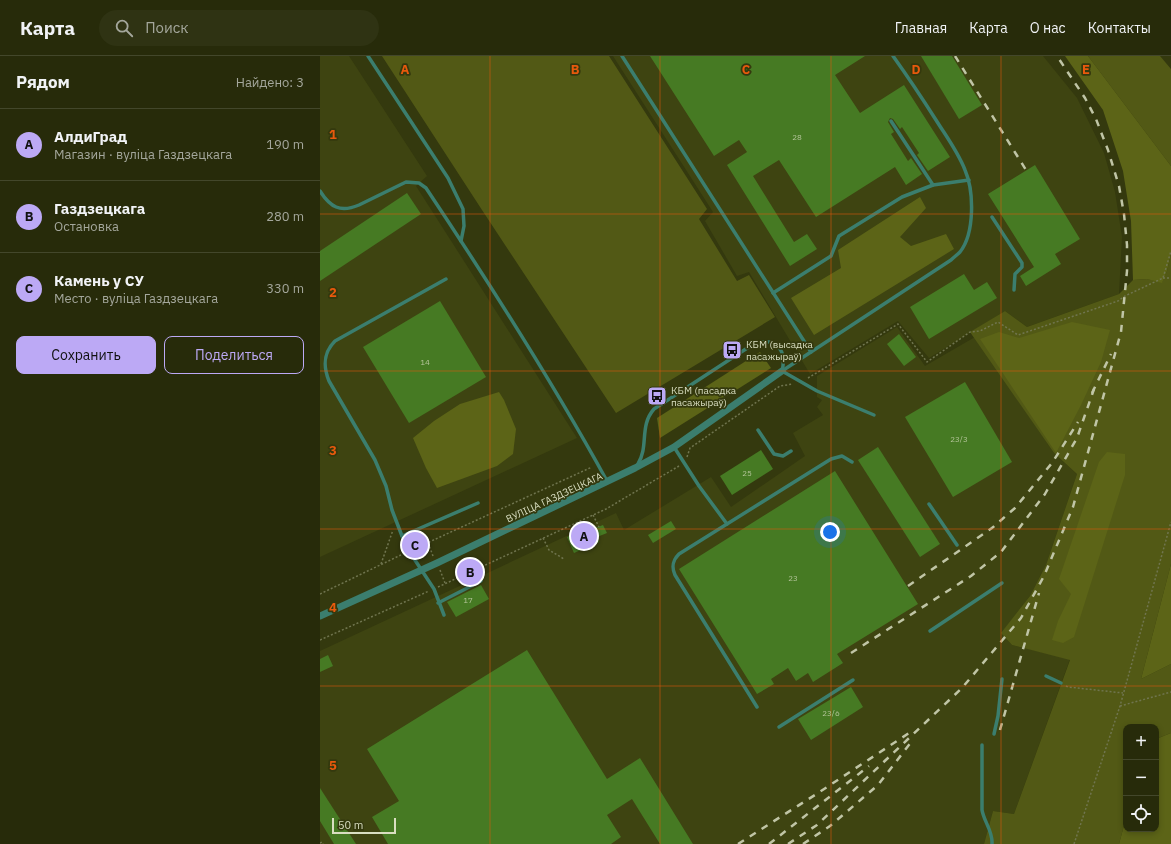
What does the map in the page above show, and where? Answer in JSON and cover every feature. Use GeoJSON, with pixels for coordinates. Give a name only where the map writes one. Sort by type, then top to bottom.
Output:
{"type":"FeatureCollection","features":[{"type":"Feature","properties":{"kind":"street","name":"ВУЛІЦА ГАЗДЗЕЦКАГА"},"geometry":{"type":"LineString","coordinates":[[320,616],[460,552],[635,468],[674,447],[782,371]]}},
{"type":"Feature","properties":{"kind":"lane"},"geometry":{"type":"LineString","coordinates":[[368,56],[448,178],[463,209],[464,226],[461,241]]}},
{"type":"Feature","properties":{"kind":"lane"},"geometry":{"type":"LineString","coordinates":[[622,56],[811,352]]}},
{"type":"Feature","properties":{"kind":"lane"},"geometry":{"type":"LineString","coordinates":[[782,371],[950,260],[960,252],[965,241],[970,223],[971,204],[969,180],[965,169],[953,146],[894,56]]}},
{"type":"Feature","properties":{"kind":"lane"},"geometry":{"type":"LineString","coordinates":[[891,121],[933,185]]}},
{"type":"Feature","properties":{"kind":"lane"},"geometry":{"type":"LineString","coordinates":[[773,293],[831,256],[834,252],[838,236],[902,197],[933,185],[969,180]]}},
{"type":"Feature","properties":{"kind":"lane"},"geometry":{"type":"LineString","coordinates":[[320,191],[332,205],[345,209],[359,205],[406,182],[419,183],[426,188],[572,418],[608,482]]}},
{"type":"Feature","properties":{"kind":"lane"},"geometry":{"type":"LineString","coordinates":[[992,216],[1022,263],[1022,267],[1015,274],[1014,290]]}},
{"type":"Feature","properties":{"kind":"lane"},"geometry":{"type":"LineString","coordinates":[[444,615],[434,589],[409,551],[402,536],[379,469],[326,375],[325,360],[326,353],[335,341],[446,279]]}},
{"type":"Feature","properties":{"kind":"lane"},"geometry":{"type":"LineString","coordinates":[[635,468],[643,452],[645,424],[648,415],[658,406],[755,343],[762,341],[771,342],[782,351],[784,357],[782,371]]}},
{"type":"Feature","properties":{"kind":"lane"},"geometry":{"type":"LineString","coordinates":[[782,371],[817,391],[874,416]]}},
{"type":"Feature","properties":{"kind":"lane"},"geometry":{"type":"LineString","coordinates":[[758,430],[774,454],[783,456],[791,452]]}},
{"type":"Feature","properties":{"kind":"lane"},"geometry":{"type":"LineString","coordinates":[[674,447],[698,486],[727,524]]}},
{"type":"Feature","properties":{"kind":"lane"},"geometry":{"type":"LineString","coordinates":[[757,706],[675,575],[672,566],[675,557],[831,459],[842,456],[852,462]]}},
{"type":"Feature","properties":{"kind":"lane"},"geometry":{"type":"LineString","coordinates":[[402,536],[478,503]]}},
{"type":"Feature","properties":{"kind":"lane"},"geometry":{"type":"LineString","coordinates":[[929,504],[957,546]]}},
{"type":"Feature","properties":{"kind":"lane"},"geometry":{"type":"LineString","coordinates":[[438,602],[481,581]]}},
{"type":"Feature","properties":{"kind":"lane"},"geometry":{"type":"LineString","coordinates":[[930,631],[1002,583]]}},
{"type":"Feature","properties":{"kind":"lane"},"geometry":{"type":"LineString","coordinates":[[1046,676],[1061,683]]}},
{"type":"Feature","properties":{"kind":"lane"},"geometry":{"type":"LineString","coordinates":[[994,734],[998,716],[1002,679]]}},
{"type":"Feature","properties":{"kind":"lane"},"geometry":{"type":"LineString","coordinates":[[779,727],[853,680]]}},
{"type":"Feature","properties":{"kind":"lane"},"geometry":{"type":"LineString","coordinates":[[982,745],[982,810],[984,820],[990,830],[992,844]]}},
{"type":"Feature","properties":{"kind":"path"},"geometry":{"type":"LineString","coordinates":[[1163,278],[1171,251]]}},
{"type":"Feature","properties":{"kind":"path"},"geometry":{"type":"LineString","coordinates":[[320,640],[606,509],[684,463],[690,448],[780,386],[802,382],[898,324],[927,362],[970,332],[980,331],[998,322],[1018,335],[1118,301],[1125,296],[1163,278],[1171,278]]}},
{"type":"Feature","properties":{"kind":"path"},"geometry":{"type":"LineString","coordinates":[[320,594],[381,564],[598,464]]}},
{"type":"Feature","properties":{"kind":"path"},"geometry":{"type":"LineString","coordinates":[[593,515],[599,527]]}},
{"type":"Feature","properties":{"kind":"path"},"geometry":{"type":"LineString","coordinates":[[381,564],[396,521]]}},
{"type":"Feature","properties":{"kind":"path"},"geometry":{"type":"LineString","coordinates":[[1074,844],[1124,694],[1171,522]]}},
{"type":"Feature","properties":{"kind":"path"},"geometry":{"type":"LineString","coordinates":[[543,538],[549,550],[564,559]]}},
{"type":"Feature","properties":{"kind":"path"},"geometry":{"type":"LineString","coordinates":[[460,552],[470,572]]}},
{"type":"Feature","properties":{"kind":"path"},"geometry":{"type":"LineString","coordinates":[[1061,683],[1068,687],[1124,694]]}},
{"type":"Feature","properties":{"kind":"path"},"geometry":{"type":"LineString","coordinates":[[1120,706],[1171,692]]}},
{"type":"Feature","properties":{"kind":"path"},"geometry":{"type":"LineString","coordinates":[[320,843],[322,842],[324,844]]}},
{"type":"Feature","properties":{"kind":"shaded area"},"geometry":{"type":"Polygon","coordinates":[[[320,56],[349,56],[427,176],[416,186],[577,438],[320,557],[320,56]]]}},
{"type":"Feature","properties":{"kind":"shaded area"},"geometry":{"type":"Polygon","coordinates":[[[382,56],[609,56],[707,209],[699,219],[737,281],[749,275],[775,317],[616,413],[382,56]]]}},
{"type":"Feature","properties":{"kind":"shaded area"},"geometry":{"type":"Polygon","coordinates":[[[613,56],[1043,56],[1077,98],[1104,153],[1115,192],[1122,237],[1119,294],[1027,327],[1005,311],[929,358],[898,321],[810,374],[749,272],[737,276],[705,221],[713,212],[613,56]]]}},
{"type":"Feature","properties":{"kind":"shaded area"},"geometry":{"type":"Polygon","coordinates":[[[1065,56],[1088,56],[1171,166],[1171,253],[1167,271],[1162,283],[1147,279],[1133,280],[1131,221],[1123,171],[1103,110],[1065,56]]]}},
{"type":"Feature","properties":{"kind":"shaded area"},"geometry":{"type":"Polygon","coordinates":[[[1088,56],[1160,56],[1171,69],[1171,166],[1088,56]]]}},
{"type":"Feature","properties":{"kind":"shaded area"},"geometry":{"type":"Polygon","coordinates":[[[920,197],[926,208],[900,237],[911,246],[946,234],[954,249],[814,335],[791,298],[841,268],[838,250],[920,197]]]}},
{"type":"Feature","properties":{"kind":"shaded area"},"geometry":{"type":"Polygon","coordinates":[[[1171,253],[1171,564],[1141,679],[1171,664],[1171,733],[1159,738],[1159,724],[1123,724],[1123,829],[1119,844],[984,844],[993,811],[1014,814],[1070,660],[1012,645],[1001,633],[1030,596],[1046,565],[1077,474],[1054,453],[970,332],[1005,311],[1027,327],[1119,294],[1133,280],[1147,279],[1162,282],[1167,271],[1171,253]]]}},
{"type":"Feature","properties":{"kind":"shaded area"},"geometry":{"type":"Polygon","coordinates":[[[1072,322],[1110,330],[1101,362],[1056,453],[980,339],[999,332],[1019,338],[1072,322]]]}},
{"type":"Feature","properties":{"kind":"shaded area"},"geometry":{"type":"Polygon","coordinates":[[[897,327],[925,366],[975,337],[1054,453],[1077,474],[1046,565],[1030,596],[1002,633],[1012,645],[1070,659],[1014,814],[993,811],[984,844],[320,844],[320,651],[616,513],[624,530],[711,477],[731,507],[805,456],[793,433],[823,415],[817,407],[822,400],[817,397],[817,376],[897,327]]]}},
{"type":"Feature","properties":{"kind":"shaded area"},"geometry":{"type":"Polygon","coordinates":[[[760,352],[771,368],[660,438],[657,418],[760,352]]]}},
{"type":"Feature","properties":{"kind":"shaded area"},"geometry":{"type":"Polygon","coordinates":[[[499,392],[504,400],[516,429],[513,454],[497,466],[437,488],[426,468],[413,438],[434,421],[460,404],[499,392]]]}},
{"type":"Feature","properties":{"kind":"shaded area"},"geometry":{"type":"Polygon","coordinates":[[[1107,452],[1125,454],[1125,475],[1074,637],[1063,643],[1052,640],[1058,621],[1071,594],[1059,579],[1099,462],[1107,452]]]}},
{"type":"Feature","properties":{"kind":"shaded area"},"geometry":{"type":"Polygon","coordinates":[[[1171,564],[1171,664],[1141,679],[1171,564]]]}},
{"type":"Feature","properties":{"kind":"shaded area"},"geometry":{"type":"Polygon","coordinates":[[[1171,733],[1171,844],[1119,844],[1123,829],[1123,832],[1159,832],[1159,738],[1171,733]]]}},
{"type":"Feature","properties":{"kind":"building"},"geometry":{"type":"Polygon","coordinates":[[[650,56],[865,56],[835,75],[860,113],[904,85],[950,157],[928,171],[917,155],[919,153],[902,127],[900,129],[893,119],[890,118],[888,122],[894,132],[891,134],[908,161],[911,158],[922,174],[906,185],[895,167],[816,217],[779,160],[753,176],[794,242],[807,234],[817,249],[790,266],[727,165],[747,152],[739,140],[714,156],[650,56]]]}},
{"type":"Feature","properties":{"kind":"building"},"geometry":{"type":"Polygon","coordinates":[[[921,56],[952,56],[982,105],[959,119],[921,56]]]}},
{"type":"Feature","properties":{"kind":"building"},"geometry":{"type":"Polygon","coordinates":[[[1035,165],[1080,239],[1055,254],[1061,264],[1026,286],[1020,276],[1034,267],[988,194],[1035,165]]]}},
{"type":"Feature","properties":{"kind":"building"},"geometry":{"type":"Polygon","coordinates":[[[407,193],[421,214],[320,281],[320,251],[407,193]]]}},
{"type":"Feature","properties":{"kind":"building"},"geometry":{"type":"Polygon","coordinates":[[[964,274],[974,290],[987,282],[997,298],[929,339],[910,307],[964,274]]]}},
{"type":"Feature","properties":{"kind":"building"},"geometry":{"type":"Polygon","coordinates":[[[440,301],[486,377],[409,423],[363,347],[440,301]]]}},
{"type":"Feature","properties":{"kind":"building"},"geometry":{"type":"Polygon","coordinates":[[[899,334],[916,357],[904,366],[887,344],[899,334]]]}},
{"type":"Feature","properties":{"kind":"building"},"geometry":{"type":"Polygon","coordinates":[[[965,382],[1012,462],[953,497],[905,417],[965,382]]]}},
{"type":"Feature","properties":{"kind":"building"},"geometry":{"type":"Polygon","coordinates":[[[878,447],[940,544],[920,557],[858,460],[878,447]]]}},
{"type":"Feature","properties":{"kind":"building"},"geometry":{"type":"Polygon","coordinates":[[[761,450],[773,469],[732,495],[720,476],[761,450]]]}},
{"type":"Feature","properties":{"kind":"building"},"geometry":{"type":"Polygon","coordinates":[[[835,471],[918,604],[837,654],[843,663],[813,682],[808,673],[796,681],[788,668],[771,679],[774,684],[757,694],[679,569],[835,471]]]}},
{"type":"Feature","properties":{"kind":"building"},"geometry":{"type":"Polygon","coordinates":[[[671,521],[676,529],[653,543],[648,535],[671,521]]]}},
{"type":"Feature","properties":{"kind":"building"},"geometry":{"type":"Polygon","coordinates":[[[603,525],[607,533],[597,537],[599,542],[574,553],[567,537],[592,526],[593,529],[603,525]]]}},
{"type":"Feature","properties":{"kind":"building"},"geometry":{"type":"Polygon","coordinates":[[[481,585],[489,599],[456,617],[447,602],[481,585]]]}},
{"type":"Feature","properties":{"kind":"building"},"geometry":{"type":"Polygon","coordinates":[[[527,650],[607,779],[640,758],[693,844],[660,844],[632,799],[607,815],[621,837],[611,844],[388,844],[372,817],[399,801],[367,749],[527,650]]]}},
{"type":"Feature","properties":{"kind":"building"},"geometry":{"type":"Polygon","coordinates":[[[328,655],[333,666],[320,672],[320,659],[328,655]]]}},
{"type":"Feature","properties":{"kind":"building"},"geometry":{"type":"Polygon","coordinates":[[[851,687],[863,707],[811,740],[798,719],[851,687]]]}},
{"type":"Feature","properties":{"kind":"building"},"geometry":{"type":"Polygon","coordinates":[[[320,788],[356,844],[334,844],[320,821],[320,788]]]}},
{"type":"Feature","properties":{"kind":"railway"},"geometry":{"type":"LineString","coordinates":[[955,56],[1026,170]]}},
{"type":"Feature","properties":{"kind":"railway"},"geometry":{"type":"LineString","coordinates":[[788,844],[817,825],[962,688],[1021,618],[1044,576],[1073,507],[1121,332],[1127,271],[1127,245],[1119,186],[1108,150],[1096,119],[1085,98],[1057,56]]}},
{"type":"Feature","properties":{"kind":"railway"},"geometry":{"type":"LineString","coordinates":[[1092,393],[1111,354]]}},
{"type":"Feature","properties":{"kind":"railway"},"geometry":{"type":"LineString","coordinates":[[851,653],[971,576],[1001,552],[1045,494],[1077,438],[1094,389]]}},
{"type":"Feature","properties":{"kind":"railway"},"geometry":{"type":"LineString","coordinates":[[908,586],[992,528],[1015,508],[1052,463],[1078,422]]}},
{"type":"Feature","properties":{"kind":"railway"},"geometry":{"type":"LineString","coordinates":[[1000,730],[1039,593]]}},
{"type":"Feature","properties":{"kind":"railway"},"geometry":{"type":"LineString","coordinates":[[738,844],[909,733]]}},
{"type":"Feature","properties":{"kind":"railway"},"geometry":{"type":"LineString","coordinates":[[803,844],[830,826],[878,785],[912,741]]}},
{"type":"Feature","properties":{"kind":"railway"},"geometry":{"type":"LineString","coordinates":[[769,844],[869,766]]}},
{"type":"Feature","properties":{"kind":"place","name":"КБМ (высадка пасажыраў)"},"geometry":{"type":"Point","coordinates":[732,350]}},
{"type":"Feature","properties":{"kind":"place","name":"КБМ (пасадка пасажыраў)"},"geometry":{"type":"Point","coordinates":[657,396]}},
{"type":"Feature","properties":{"kind":"place","name":"АлдиГрад"},"geometry":{"type":"Point","coordinates":[584,536]}},
{"type":"Feature","properties":{"kind":"place","name":"Камень у СУ"},"geometry":{"type":"Point","coordinates":[415,545]}},
{"type":"Feature","properties":{"kind":"place","name":"Газдзецкага"},"geometry":{"type":"Point","coordinates":[470,572]}}]}
